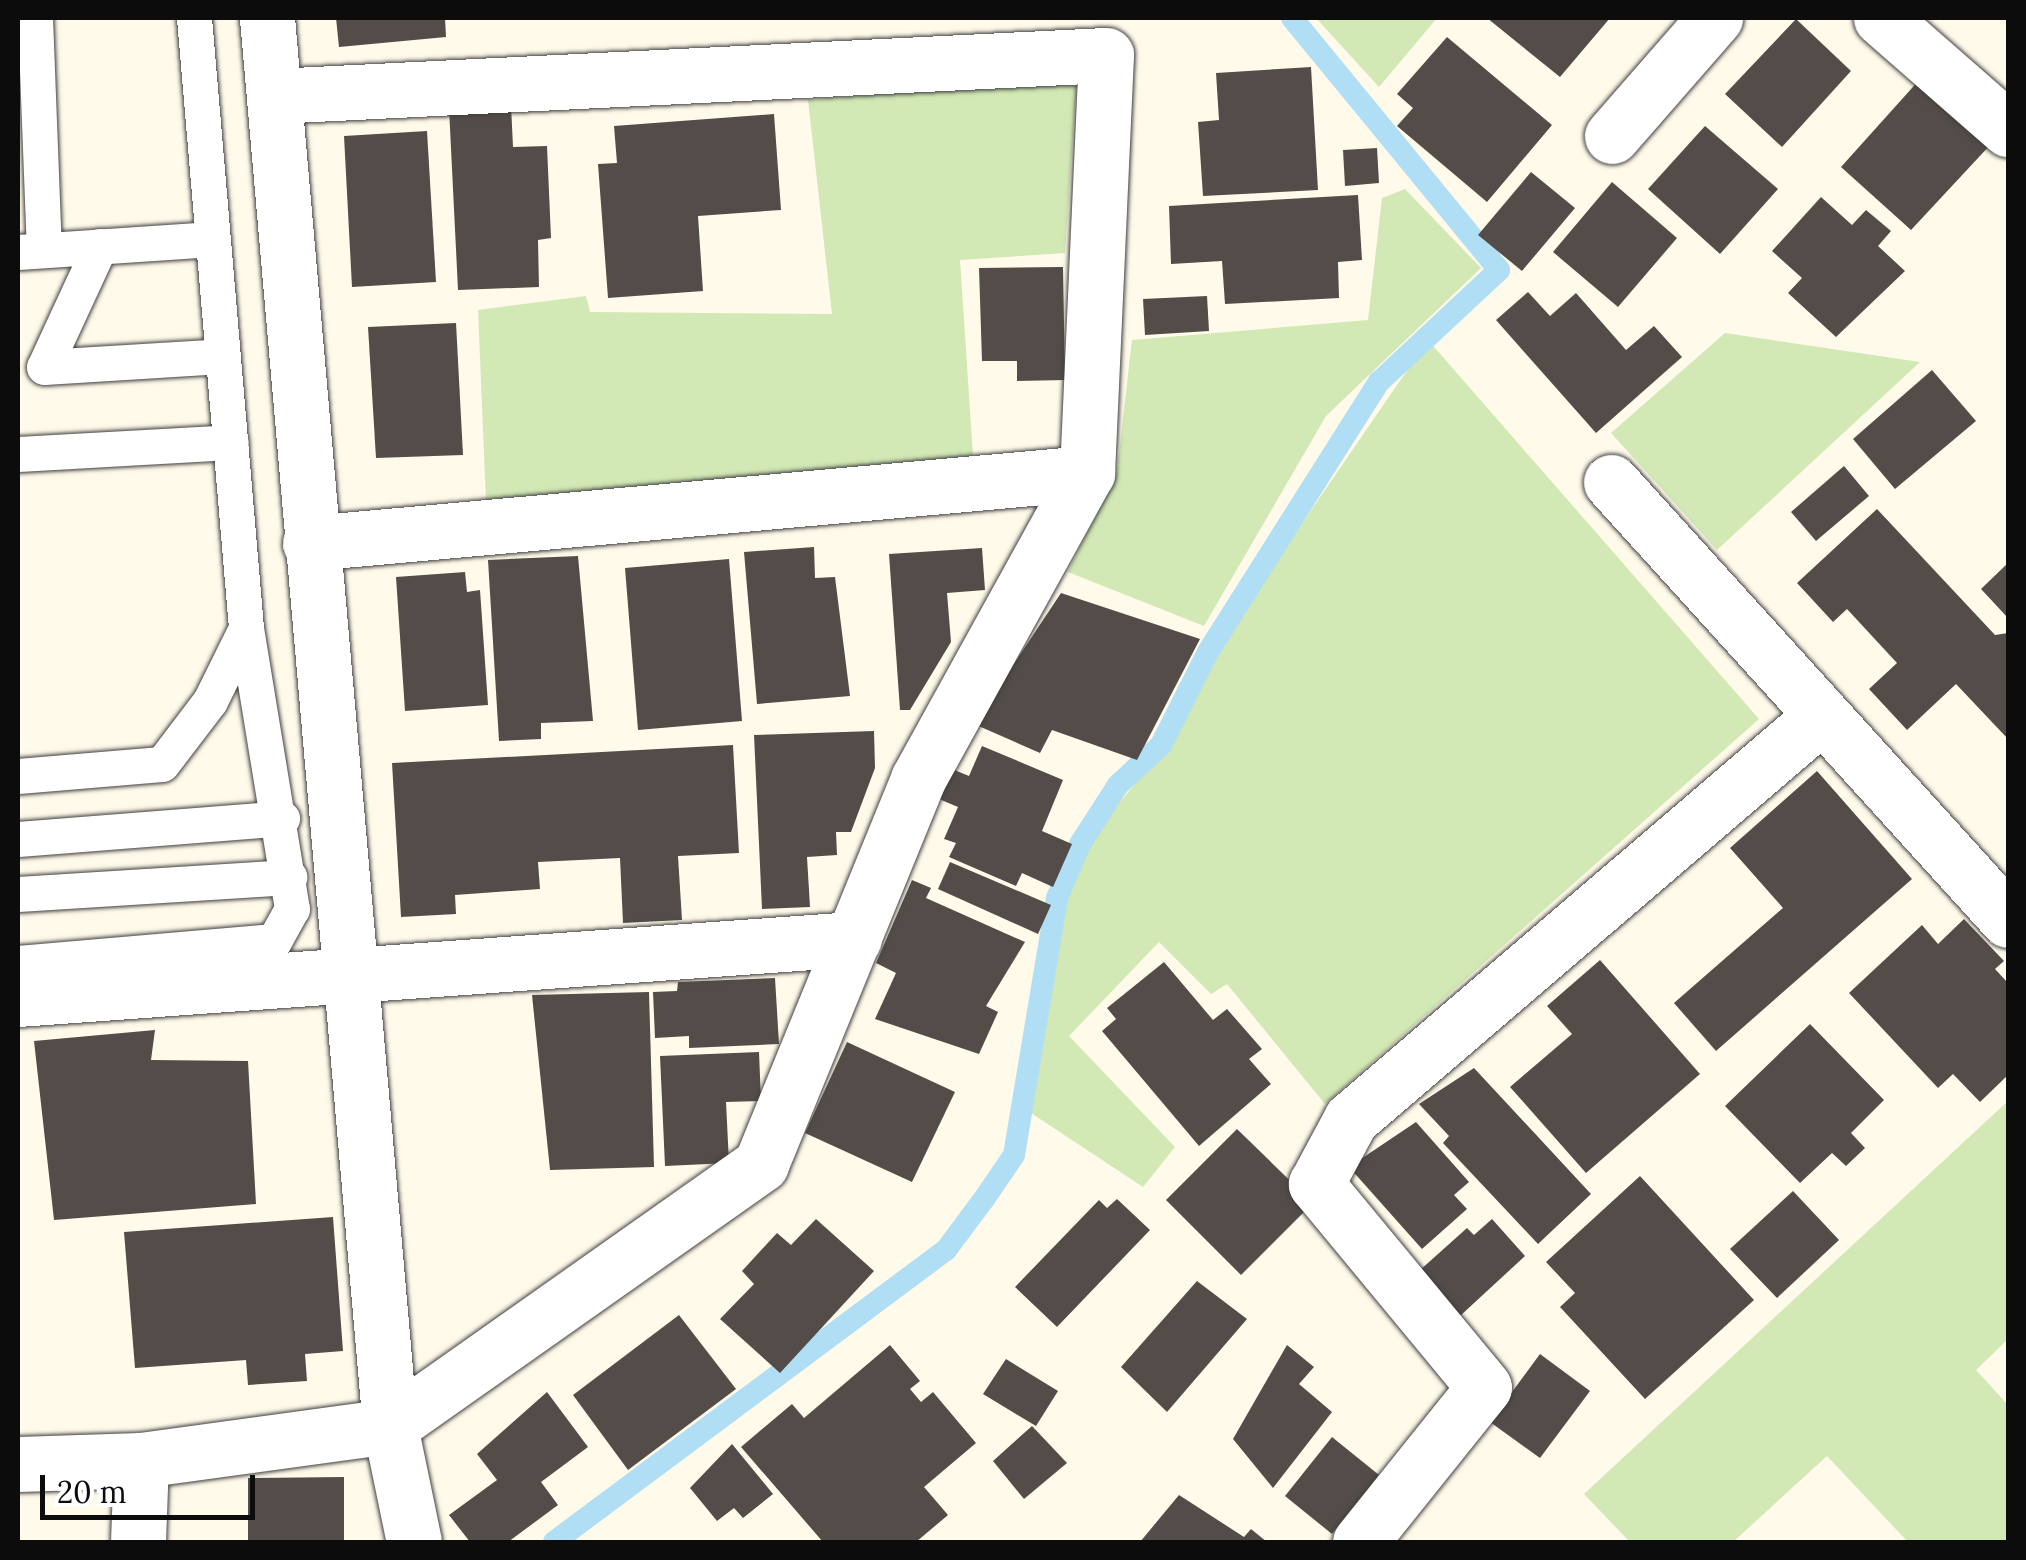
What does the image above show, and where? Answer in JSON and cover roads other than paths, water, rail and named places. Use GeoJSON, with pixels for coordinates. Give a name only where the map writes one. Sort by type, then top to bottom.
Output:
{"type":"FeatureCollection","features":[{"type":"Feature","properties":{"kind":"street"},"geometry":{"type":"LineString","coordinates":[[267,18],[390,1426],[414,1542]]}},
{"type":"Feature","properties":{"kind":"street"},"geometry":{"type":"LineString","coordinates":[[1612,136],[1716,18]]}},
{"type":"Feature","properties":{"kind":"street"},"geometry":{"type":"LineString","coordinates":[[1881,18],[2008,129]]}},
{"type":"Feature","properties":{"kind":"street"},"geometry":{"type":"LineString","coordinates":[[18,1464],[142,1460],[390,1426],[761,1164],[918,779],[1087,473],[1106,55],[274,96]]}},
{"type":"Feature","properties":{"kind":"street"},"geometry":{"type":"LineString","coordinates":[[310,543],[1087,473]]}},
{"type":"Feature","properties":{"kind":"street"},"geometry":{"type":"LineString","coordinates":[[1611,482],[1820,718],[2008,920]]}},
{"type":"Feature","properties":{"kind":"street"},"geometry":{"type":"LineString","coordinates":[[1360,1542],[1484,1387],[1316,1184],[1350,1119],[1820,718]]}},
{"type":"Feature","properties":{"kind":"street"},"geometry":{"type":"LineString","coordinates":[[18,999],[350,969],[854,940]]}},
{"type":"Feature","properties":{"kind":"street"},"geometry":{"type":"LineString","coordinates":[[138,1542],[142,1460]]}},
{"type":"Feature","properties":{"kind":"lane"},"geometry":{"type":"LineString","coordinates":[[35,18],[28,120],[31,251],[213,239]]}},
{"type":"Feature","properties":{"kind":"lane"},"geometry":{"type":"LineString","coordinates":[[18,963],[274,941],[292,908],[282,818],[246,628],[194,18]]}},
{"type":"Feature","properties":{"kind":"lane"},"geometry":{"type":"LineString","coordinates":[[100,246],[44,367],[222,356]]}},
{"type":"Feature","properties":{"kind":"lane"},"geometry":{"type":"LineString","coordinates":[[18,454],[231,442]]}},
{"type":"Feature","properties":{"kind":"lane"},"geometry":{"type":"LineString","coordinates":[[18,776],[162,764],[210,701],[246,628]]}},
{"type":"Feature","properties":{"kind":"lane"},"geometry":{"type":"LineString","coordinates":[[18,839],[282,818]]}},
{"type":"Feature","properties":{"kind":"lane"},"geometry":{"type":"LineString","coordinates":[[18,894],[288,877]]}},
{"type":"Feature","properties":{"kind":"waterway"},"geometry":{"type":"LineString","coordinates":[[554,1542],[946,1250],[984,1199],[1014,1155],[1057,898],[1080,844],[1118,785],[1161,745],[1208,652],[1379,382],[1499,270],[1292,18]]}}]}
